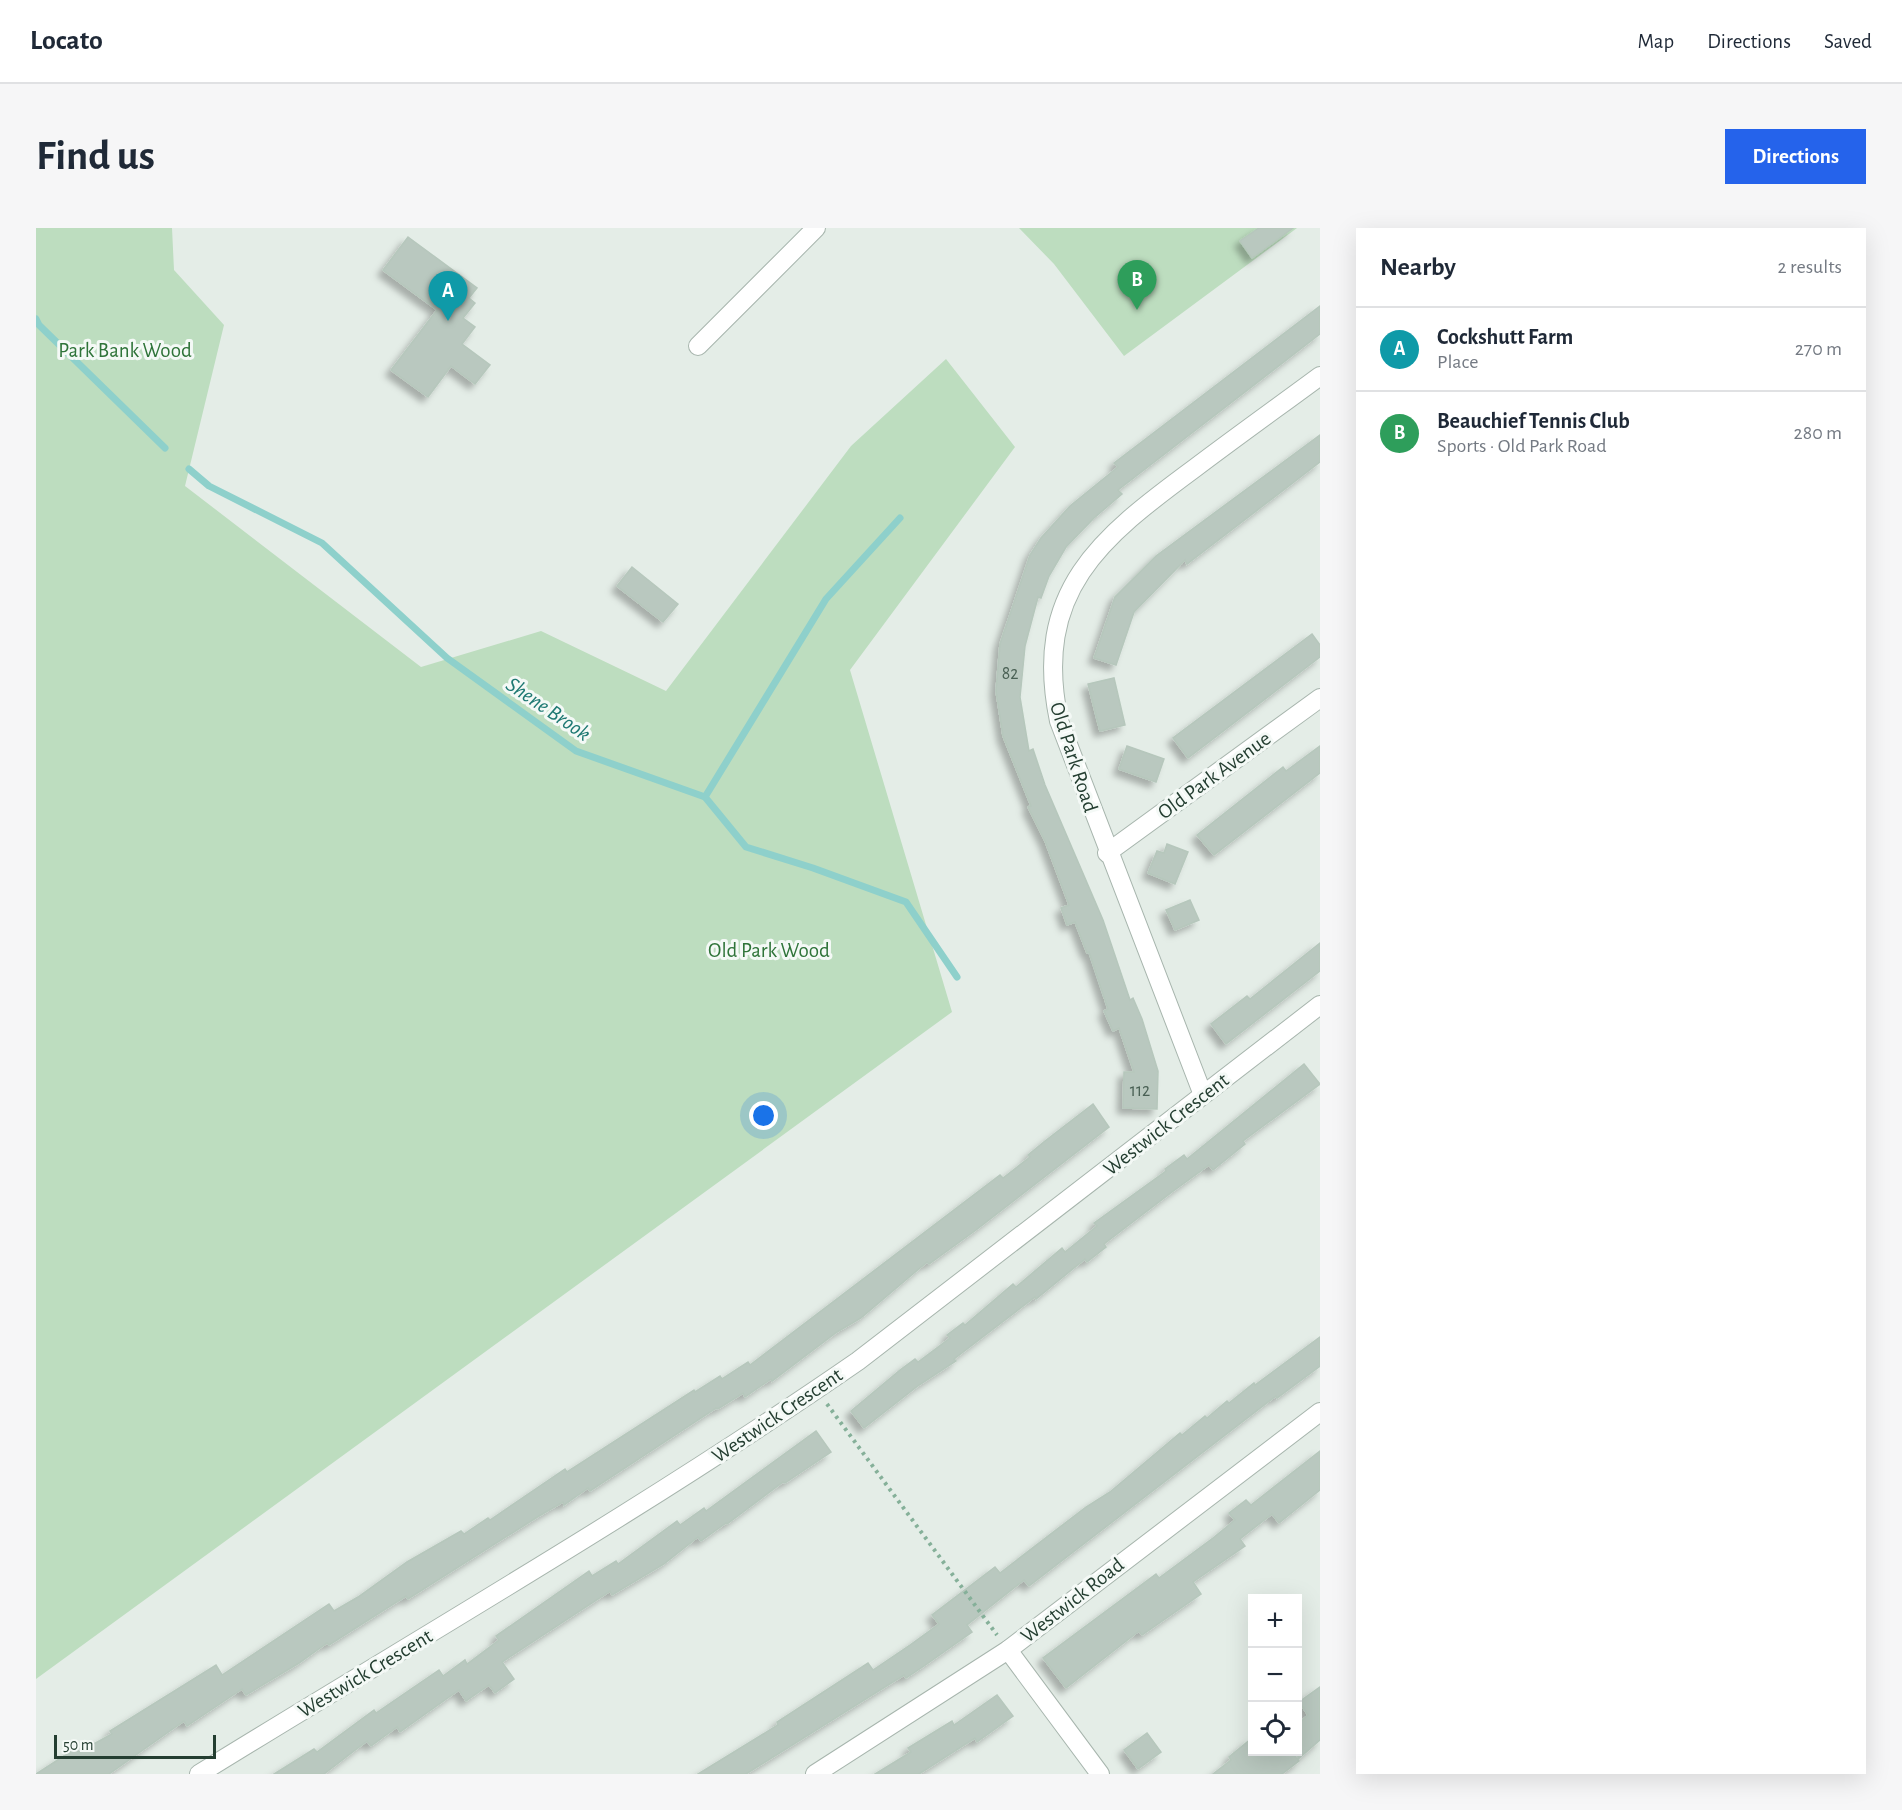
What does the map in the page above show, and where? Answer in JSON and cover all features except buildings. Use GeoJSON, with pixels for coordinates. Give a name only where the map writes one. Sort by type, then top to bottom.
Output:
{"type":"FeatureCollection","features":[{"type":"Feature","properties":{"kind":"street"},"geometry":{"type":"LineString","coordinates":[[698,346],[816,228]]}},
{"type":"Feature","properties":{"kind":"street","name":"Old Park Road"},"geometry":{"type":"LineString","coordinates":[[1203,1095],[1107,853],[1059,721],[1052,688],[1051,660],[1056,628],[1083,566],[1108,537],[1140,508],[1320,376]]}},
{"type":"Feature","properties":{"kind":"street","name":"Old Park Avenue"},"geometry":{"type":"LineString","coordinates":[[1107,853],[1320,698]]}},
{"type":"Feature","properties":{"kind":"street","name":"Westwick Crescent"},"geometry":{"type":"LineString","coordinates":[[199,1774],[686,1476],[817,1390],[858,1361],[1320,1005]]}},
{"type":"Feature","properties":{"kind":"street","name":"Westwick Road"},"geometry":{"type":"LineString","coordinates":[[815,1774],[1008,1650],[1320,1412]]}},
{"type":"Feature","properties":{"kind":"street"},"geometry":{"type":"LineString","coordinates":[[1008,1650],[1101,1774]]}},
{"type":"Feature","properties":{"kind":"path"},"geometry":{"type":"LineString","coordinates":[[817,1390],[1008,1650]]}},
{"type":"Feature","properties":{"kind":"green space"},"geometry":{"type":"Polygon","coordinates":[[[36,228],[172,228],[174,270],[224,325],[185,486],[421,667],[541,631],[666,691],[851,446],[946,359],[1015,447],[850,670],[952,1012],[36,1679],[36,228]]]}},
{"type":"Feature","properties":{"kind":"green space"},"geometry":{"type":"Polygon","coordinates":[[[1019,228],[1297,228],[1124,356],[1054,264],[1019,228]]]}},
{"type":"Feature","properties":{"kind":"waterway","name":"Shene Brook"},"geometry":{"type":"LineString","coordinates":[[36,319],[39,325],[165,448]]}},
{"type":"Feature","properties":{"kind":"waterway","name":"Shene Brook"},"geometry":{"type":"LineString","coordinates":[[189,469],[209,486],[322,543],[447,658],[576,751],[705,797],[746,847],[813,868],[906,902],[957,977]]}},
{"type":"Feature","properties":{"kind":"waterway"},"geometry":{"type":"LineString","coordinates":[[705,797],[826,599],[900,518]]}},
{"type":"Feature","properties":{"kind":"place","name":"Beauchief Tennis Club"},"geometry":{"type":"Point","coordinates":[1137,310]}},
{"type":"Feature","properties":{"kind":"place","name":"Cockshutt Farm"},"geometry":{"type":"Point","coordinates":[448,321]}},
{"type":"Feature","properties":{"kind":"park label","name":"Park Bank Wood"},"geometry":{"type":"Point","coordinates":[125,350]}},
{"type":"Feature","properties":{"kind":"park label","name":"Old Park Wood"},"geometry":{"type":"Point","coordinates":[769,950]}}]}
